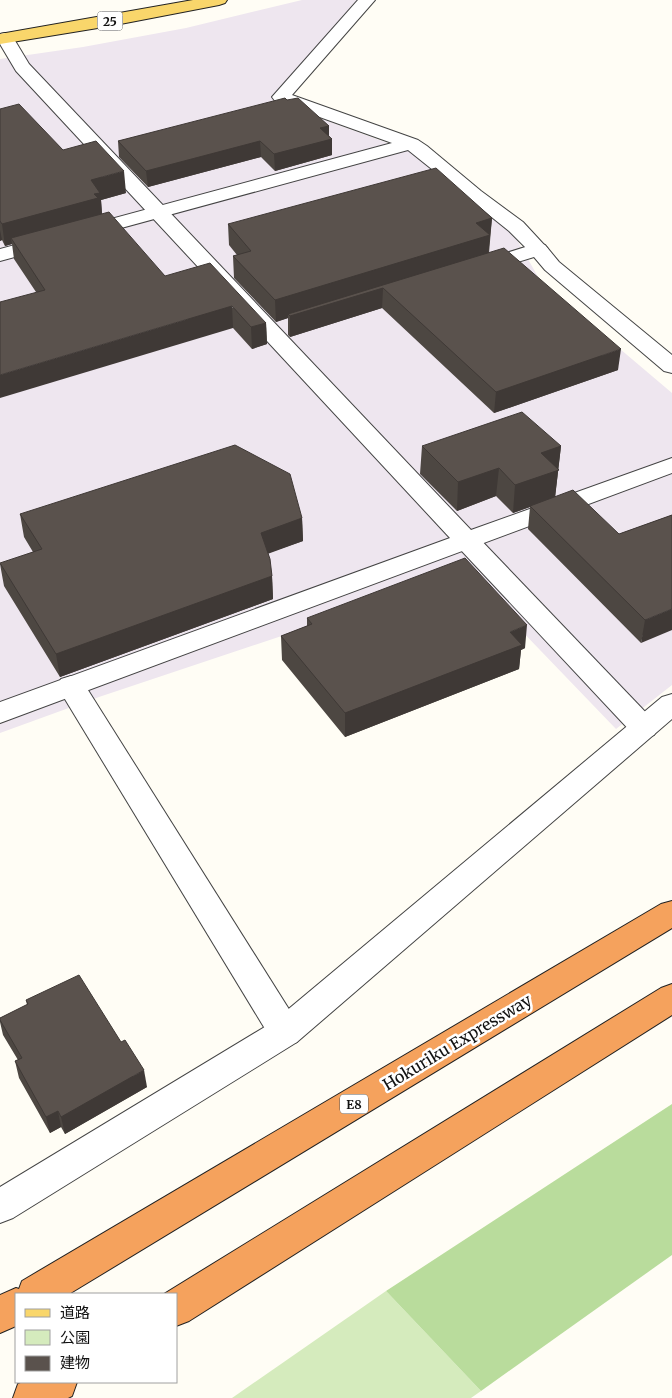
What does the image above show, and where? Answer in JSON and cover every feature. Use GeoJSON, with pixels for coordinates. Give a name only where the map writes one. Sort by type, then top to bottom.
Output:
{"type":"FeatureCollection","features":[{"type":"Feature","properties":{"kind":"highway","name":"Hokuriku Expressway"},"geometry":{"type":"LineString","coordinates":[[37,1293],[672,913]]}},
{"type":"Feature","properties":{"kind":"highway"},"geometry":{"type":"LineString","coordinates":[[178,1307],[672,998]]}},
{"type":"Feature","properties":{"kind":"highway"},"geometry":{"type":"LineString","coordinates":[[0,1315],[15,1307]]}},
{"type":"Feature","properties":{"kind":"highway"},"geometry":{"type":"LineString","coordinates":[[32,1398],[56,1383]]}},
{"type":"Feature","properties":{"kind":"main road","name":"25"},"geometry":{"type":"LineString","coordinates":[[3,38],[110,21],[219,0]]}},
{"type":"Feature","properties":{"kind":"street"},"geometry":{"type":"LineString","coordinates":[[367,0],[280,97],[411,144],[431,155],[474,195],[528,235],[552,266],[672,366]]}},
{"type":"Feature","properties":{"kind":"street"},"geometry":{"type":"LineString","coordinates":[[3,38],[22,67],[157,211],[280,329],[467,541],[644,728]]}},
{"type":"Feature","properties":{"kind":"street"},"geometry":{"type":"LineString","coordinates":[[0,255],[157,211],[411,144]]}},
{"type":"Feature","properties":{"kind":"street"},"geometry":{"type":"LineString","coordinates":[[455,275],[538,249]]}},
{"type":"Feature","properties":{"kind":"street"},"geometry":{"type":"LineString","coordinates":[[0,713],[672,465]]}},
{"type":"Feature","properties":{"kind":"street"},"geometry":{"type":"LineString","coordinates":[[71,686],[285,1032]]}},
{"type":"Feature","properties":{"kind":"street"},"geometry":{"type":"LineString","coordinates":[[0,1206],[285,1032],[672,704]]}},
{"type":"Feature","properties":{"kind":"shaded area"},"geometry":{"type":"Polygon","coordinates":[[[302,0],[357,0],[273,101],[423,156],[513,233],[541,282],[672,393],[672,685],[616,729],[467,574],[99,697],[0,733],[0,59],[83,47],[186,28],[302,0]]]}},
{"type":"Feature","properties":{"kind":"green space"},"geometry":{"type":"Polygon","coordinates":[[[672,1104],[672,1255],[481,1391],[386,1291],[672,1104]]]}},
{"type":"Feature","properties":{"kind":"green space"},"geometry":{"type":"Polygon","coordinates":[[[386,1291],[481,1391],[471,1398],[232,1398],[386,1291]]]}},
{"type":"Feature","properties":{"kind":"building"},"geometry":{"type":"Polygon","coordinates":[[[285,98],[287,100],[298,98],[329,126],[320,128],[332,139],[274,154],[260,141],[146,171],[118,141],[285,98]]]}},
{"type":"Feature","properties":{"kind":"building"},"geometry":{"type":"Polygon","coordinates":[[[19,104],[63,150],[96,141],[124,171],[91,180],[100,193],[94,194],[98,198],[2,224],[0,221],[0,109],[19,104]]]}},
{"type":"Feature","properties":{"kind":"building"},"geometry":{"type":"Polygon","coordinates":[[[436,168],[492,218],[476,223],[490,235],[275,300],[233,256],[251,251],[228,224],[436,168]]]}},
{"type":"Feature","properties":{"kind":"building"},"geometry":{"type":"Polygon","coordinates":[[[109,212],[165,276],[210,263],[266,323],[251,327],[232,306],[0,375],[0,302],[45,290],[11,238],[109,212]]]}},
{"type":"Feature","properties":{"kind":"building"},"geometry":{"type":"Polygon","coordinates":[[[504,248],[621,349],[496,392],[383,288],[290,316],[288,314],[504,248]]]}},
{"type":"Feature","properties":{"kind":"building"},"geometry":{"type":"Polygon","coordinates":[[[522,412],[561,446],[541,453],[559,470],[515,485],[499,468],[458,482],[422,446],[522,412]]]}},
{"type":"Feature","properties":{"kind":"building"},"geometry":{"type":"Polygon","coordinates":[[[235,445],[290,474],[302,518],[261,533],[270,559],[272,576],[56,654],[0,563],[42,549],[20,514],[235,445]]]}},
{"type":"Feature","properties":{"kind":"building"},"geometry":{"type":"Polygon","coordinates":[[[573,490],[619,534],[672,515],[672,609],[645,620],[530,506],[573,490]]]}},
{"type":"Feature","properties":{"kind":"building"},"geometry":{"type":"Polygon","coordinates":[[[465,558],[527,625],[510,632],[522,645],[345,713],[281,636],[312,624],[307,618],[465,558]]]}},
{"type":"Feature","properties":{"kind":"building"},"geometry":{"type":"Polygon","coordinates":[[[79,975],[121,1042],[125,1040],[144,1070],[61,1117],[58,1111],[46,1117],[15,1061],[22,1058],[0,1018],[28,1004],[26,1000],[79,975]]]}}]}
